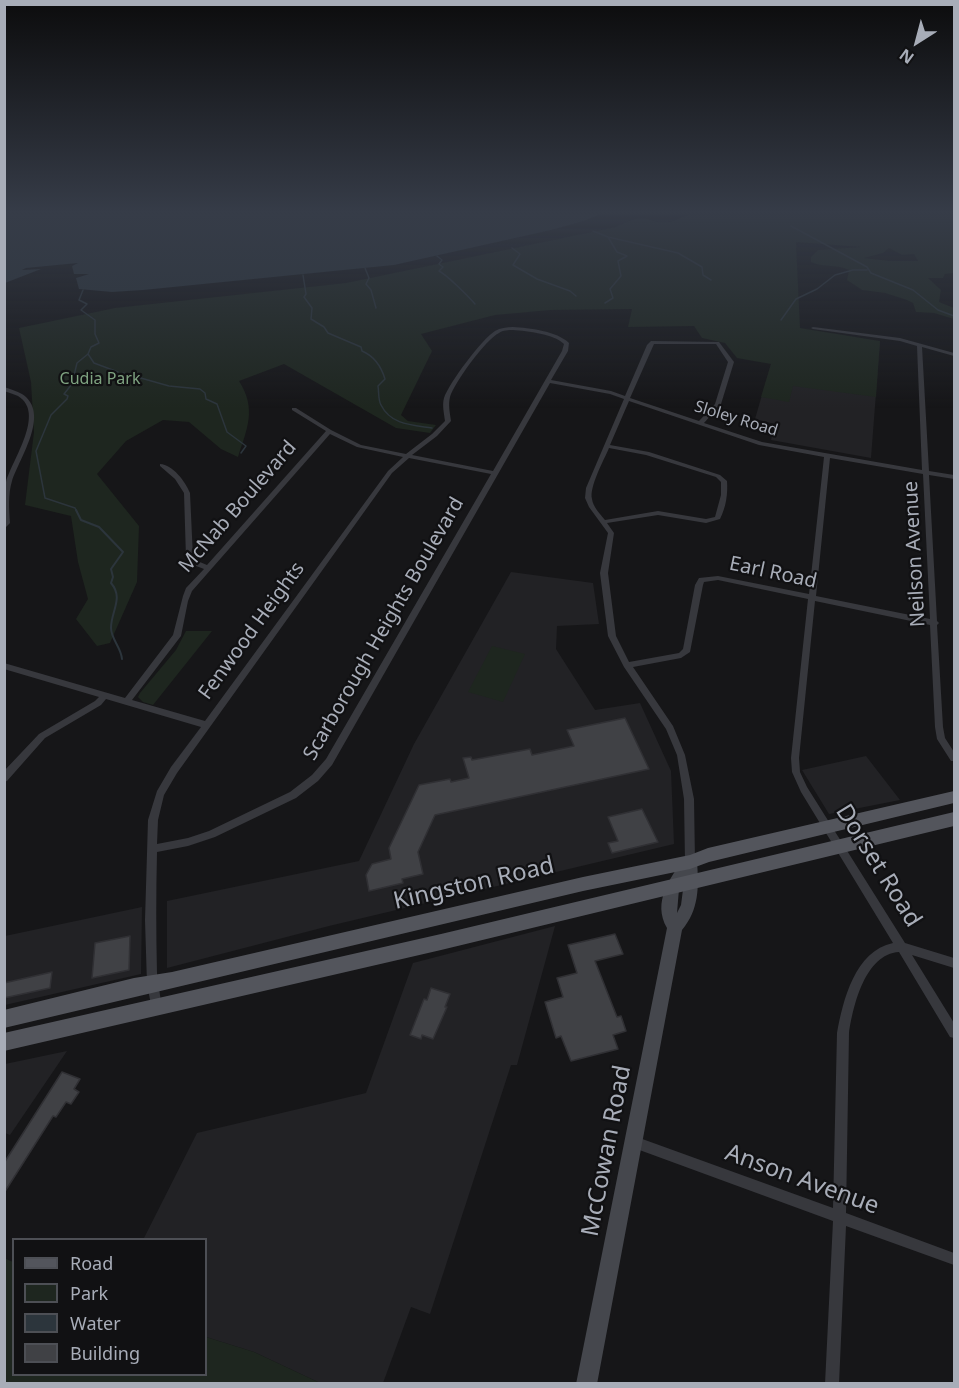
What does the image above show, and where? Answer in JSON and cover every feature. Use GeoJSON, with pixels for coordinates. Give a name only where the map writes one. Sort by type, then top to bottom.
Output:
{"type":"FeatureCollection","features":[{"type":"Feature","properties":{"kind":"main road","name":"Kingston Road"},"geometry":{"type":"LineString","coordinates":[[4,1019],[653,868],[690,862],[708,855],[954,797]]}},
{"type":"Feature","properties":{"kind":"main road"},"geometry":{"type":"LineString","coordinates":[[4,1042],[954,819]]}},
{"type":"Feature","properties":{"kind":"street"},"geometry":{"type":"LineString","coordinates":[[813,328],[920,344],[954,354]]}},
{"type":"Feature","properties":{"kind":"street","name":"Scarborough Heights Boulevard"},"geometry":{"type":"LineString","coordinates":[[152,849],[188,842],[212,834],[293,795],[315,778],[329,762],[567,347],[564,340],[521,330],[501,330]]}},
{"type":"Feature","properties":{"kind":"street","name":"Fenwood Heights"},"geometry":{"type":"LineString","coordinates":[[156,1006],[152,984],[150,920],[153,820],[160,794],[207,725],[390,472],[406,456],[429,442],[448,421],[446,407],[448,392],[488,339],[501,330]]}},
{"type":"Feature","properties":{"kind":"street"},"geometry":{"type":"LineString","coordinates":[[672,887],[690,862],[689,799],[681,755],[663,716],[615,644],[604,573],[610,533],[588,498],[589,488],[653,342],[717,343],[730,362],[718,404],[701,423]]}},
{"type":"Feature","properties":{"kind":"street","name":"Neilson Avenue"},"geometry":{"type":"LineString","coordinates":[[920,344],[939,727],[941,739],[954,758]]}},
{"type":"Feature","properties":{"kind":"street","name":"Sloley Road"},"geometry":{"type":"LineString","coordinates":[[549,381],[592,388],[627,398],[761,444],[954,477]]}},
{"type":"Feature","properties":{"kind":"street"},"geometry":{"type":"LineString","coordinates":[[4,389],[21,394],[28,400],[32,412],[27,438],[8,482],[7,523],[4,527]]}},
{"type":"Feature","properties":{"kind":"street"},"geometry":{"type":"LineString","coordinates":[[294,409],[329,431],[359,446],[494,473]]}},
{"type":"Feature","properties":{"kind":"street","name":"McNab Boulevard"},"geometry":{"type":"LineString","coordinates":[[127,701],[173,642],[181,627],[184,599],[208,568],[329,431]]}},
{"type":"Feature","properties":{"kind":"street"},"geometry":{"type":"LineString","coordinates":[[604,522],[658,513],[706,521],[714,520],[720,513],[725,488],[724,481],[718,476],[647,453],[607,446]]}},
{"type":"Feature","properties":{"kind":"street","name":"Dorset Road"},"geometry":{"type":"LineString","coordinates":[[827,455],[795,758],[796,772],[804,789],[903,948]]}},
{"type":"Feature","properties":{"kind":"street"},"geometry":{"type":"LineString","coordinates":[[162,465],[170,470],[187,493],[190,558],[193,562],[208,568]]}},
{"type":"Feature","properties":{"kind":"street","name":"Earl Road"},"geometry":{"type":"LineString","coordinates":[[627,665],[681,655],[687,650],[699,585],[702,580],[718,578],[935,623]]}},
{"type":"Feature","properties":{"kind":"street"},"geometry":{"type":"LineString","coordinates":[[4,666],[207,725]]}},
{"type":"Feature","properties":{"kind":"street"},"geometry":{"type":"LineString","coordinates":[[4,778],[42,736],[98,703],[105,695]]}},
{"type":"Feature","properties":{"kind":"street","name":"McCowan Road"},"geometry":{"type":"LineString","coordinates":[[586,1383],[675,927],[685,917],[692,894],[690,862]]}},
{"type":"Feature","properties":{"kind":"street","name":"McCowan Road"},"geometry":{"type":"LineString","coordinates":[[672,887],[669,917],[675,927]]}},
{"type":"Feature","properties":{"kind":"street","name":"Dorset Road"},"geometry":{"type":"LineString","coordinates":[[832,1383],[840,1218],[845,1019],[865,968],[871,960],[886,948],[903,948]]}},
{"type":"Feature","properties":{"kind":"street"},"geometry":{"type":"LineString","coordinates":[[903,948],[954,963]]}},
{"type":"Feature","properties":{"kind":"street"},"geometry":{"type":"LineString","coordinates":[[903,948],[954,1033]]}},
{"type":"Feature","properties":{"kind":"street","name":"Anson Avenue"},"geometry":{"type":"LineString","coordinates":[[634,1142],[954,1259]]}},
{"type":"Feature","properties":{"kind":"shaded area"},"geometry":{"type":"Polygon","coordinates":[[[880,341],[871,458],[771,440],[775,424],[755,419],[771,364],[880,341]]]}},
{"type":"Feature","properties":{"kind":"shaded area"},"geometry":{"type":"Polygon","coordinates":[[[511,572],[593,583],[599,624],[557,626],[556,649],[595,710],[640,703],[671,771],[674,844],[329,926],[167,968],[167,901],[359,861],[414,744],[511,572]]]}},
{"type":"Feature","properties":{"kind":"shaded area"},"geometry":{"type":"Polygon","coordinates":[[[866,756],[900,800],[829,814],[802,770],[866,756]]]}},
{"type":"Feature","properties":{"kind":"shaded area"},"geometry":{"type":"Polygon","coordinates":[[[142,907],[141,974],[5,1005],[5,936],[142,907]]]}},
{"type":"Feature","properties":{"kind":"shaded area"},"geometry":{"type":"Polygon","coordinates":[[[555,926],[517,1065],[511,1065],[430,1314],[411,1307],[383,1383],[320,1383],[254,1352],[207,1337],[207,1238],[144,1238],[197,1133],[366,1093],[413,963],[555,926]]]}},
{"type":"Feature","properties":{"kind":"shaded area"},"geometry":{"type":"Polygon","coordinates":[[[67,1051],[10,1135],[5,1133],[5,1064],[67,1051]]]}},
{"type":"Feature","properties":{"kind":"green space","name":"Cudia Park"},"geometry":{"type":"Polygon","coordinates":[[[366,279],[798,279],[800,328],[880,341],[876,397],[793,386],[789,402],[761,397],[771,364],[737,358],[725,343],[702,338],[694,326],[628,327],[632,309],[551,310],[495,315],[421,334],[432,351],[401,415],[408,421],[436,425],[430,433],[396,428],[284,364],[239,381],[248,401],[249,419],[238,457],[221,449],[189,422],[163,420],[126,441],[97,474],[139,526],[137,582],[110,643],[97,646],[76,619],[88,599],[78,562],[71,516],[25,505],[34,432],[31,382],[19,328],[115,308],[346,283],[366,279]]]}},
{"type":"Feature","properties":{"kind":"green space"},"geometry":{"type":"Polygon","coordinates":[[[929,279],[941,290],[939,302],[954,308],[954,319],[934,313],[916,312],[913,303],[907,300],[885,293],[862,290],[847,280],[929,279]]]}},
{"type":"Feature","properties":{"kind":"green space"},"geometry":{"type":"Polygon","coordinates":[[[186,631],[212,631],[153,705],[143,702],[138,697],[140,693],[176,650],[186,631]]]}},
{"type":"Feature","properties":{"kind":"green space"},"geometry":{"type":"Polygon","coordinates":[[[492,646],[525,654],[503,702],[468,692],[492,646]]]}},
{"type":"Feature","properties":{"kind":"green space"},"geometry":{"type":"Polygon","coordinates":[[[4,1258],[12,1262],[12,1376],[207,1376],[207,1337],[254,1352],[320,1383],[5,1383],[4,1258]]]}},
{"type":"Feature","properties":{"kind":"water"},"geometry":{"type":"Polygon","coordinates":[[[5,279],[16,279],[5,283],[5,279]]]}},
{"type":"Feature","properties":{"kind":"water"},"geometry":{"type":"Polygon","coordinates":[[[76,279],[256,279],[112,292],[79,289],[76,279]]]}},
{"type":"Feature","properties":{"kind":"building"},"geometry":{"type":"Polygon","coordinates":[[[625,718],[649,769],[435,815],[418,852],[423,874],[402,879],[403,883],[369,891],[366,875],[372,864],[391,859],[389,848],[419,785],[469,778],[463,758],[471,757],[472,760],[530,749],[532,755],[574,746],[567,730],[625,718]]]}},
{"type":"Feature","properties":{"kind":"building"},"geometry":{"type":"Polygon","coordinates":[[[642,809],[658,842],[612,853],[608,843],[618,841],[608,817],[642,809]]]}},
{"type":"Feature","properties":{"kind":"building"},"geometry":{"type":"Polygon","coordinates":[[[615,934],[623,954],[595,961],[617,1017],[621,1016],[626,1031],[613,1035],[618,1049],[571,1061],[561,1036],[556,1038],[545,1002],[563,997],[557,978],[577,973],[568,945],[615,934]]]}},
{"type":"Feature","properties":{"kind":"building"},"geometry":{"type":"Polygon","coordinates":[[[130,936],[129,970],[92,978],[95,943],[130,936]]]}},
{"type":"Feature","properties":{"kind":"building"},"geometry":{"type":"Polygon","coordinates":[[[52,972],[50,988],[4,998],[4,983],[52,972]]]}},
{"type":"Feature","properties":{"kind":"building"},"geometry":{"type":"Polygon","coordinates":[[[431,988],[450,994],[433,1039],[422,1035],[421,1039],[410,1035],[424,999],[427,1000],[431,988]]]}},
{"type":"Feature","properties":{"kind":"building"},"geometry":{"type":"Polygon","coordinates":[[[62,1072],[80,1079],[74,1089],[79,1092],[71,1104],[66,1102],[56,1117],[53,1116],[4,1193],[4,1163],[62,1072]]]}},
{"type":"Feature","properties":{"kind":"waterway"},"geometry":{"type":"LineString","coordinates":[[304,279],[306,294],[304,297],[312,308],[311,319],[324,327],[328,333],[361,347],[362,351],[379,366],[385,379],[378,386],[380,403],[385,412],[403,423],[432,428]]}},
{"type":"Feature","properties":{"kind":"waterway"},"geometry":{"type":"LineString","coordinates":[[369,279],[366,284],[371,290],[376,308]]}},
{"type":"Feature","properties":{"kind":"waterway"},"geometry":{"type":"LineString","coordinates":[[449,279],[475,304]]}},
{"type":"Feature","properties":{"kind":"waterway"},"geometry":{"type":"LineString","coordinates":[[537,279],[570,291],[576,296]]}},
{"type":"Feature","properties":{"kind":"waterway"},"geometry":{"type":"LineString","coordinates":[[605,303],[613,298],[610,289],[619,279]]}},
{"type":"Feature","properties":{"kind":"waterway"},"geometry":{"type":"LineString","coordinates":[[781,320],[796,299],[817,289],[830,279]]}},
{"type":"Feature","properties":{"kind":"waterway"},"geometry":{"type":"LineString","coordinates":[[885,279],[913,290],[938,310],[954,316]]}},
{"type":"Feature","properties":{"kind":"waterway"},"geometry":{"type":"LineString","coordinates":[[83,290],[79,300],[87,304],[81,310],[95,320],[95,334],[99,343],[91,347],[88,354]]}},
{"type":"Feature","properties":{"kind":"waterway"},"geometry":{"type":"LineString","coordinates":[[88,354],[94,363],[118,372]]}},
{"type":"Feature","properties":{"kind":"waterway"},"geometry":{"type":"LineString","coordinates":[[88,354],[77,363],[72,384],[64,394],[68,396],[67,399],[51,415],[36,451],[45,498],[75,508],[81,520],[99,527],[123,552],[111,569],[113,577],[111,583],[117,599],[111,632],[122,659]]}},
{"type":"Feature","properties":{"kind":"waterway"},"geometry":{"type":"LineString","coordinates":[[123,373],[169,386],[200,389],[205,393],[206,399],[217,404],[227,432],[246,446],[241,453]]}}]}
